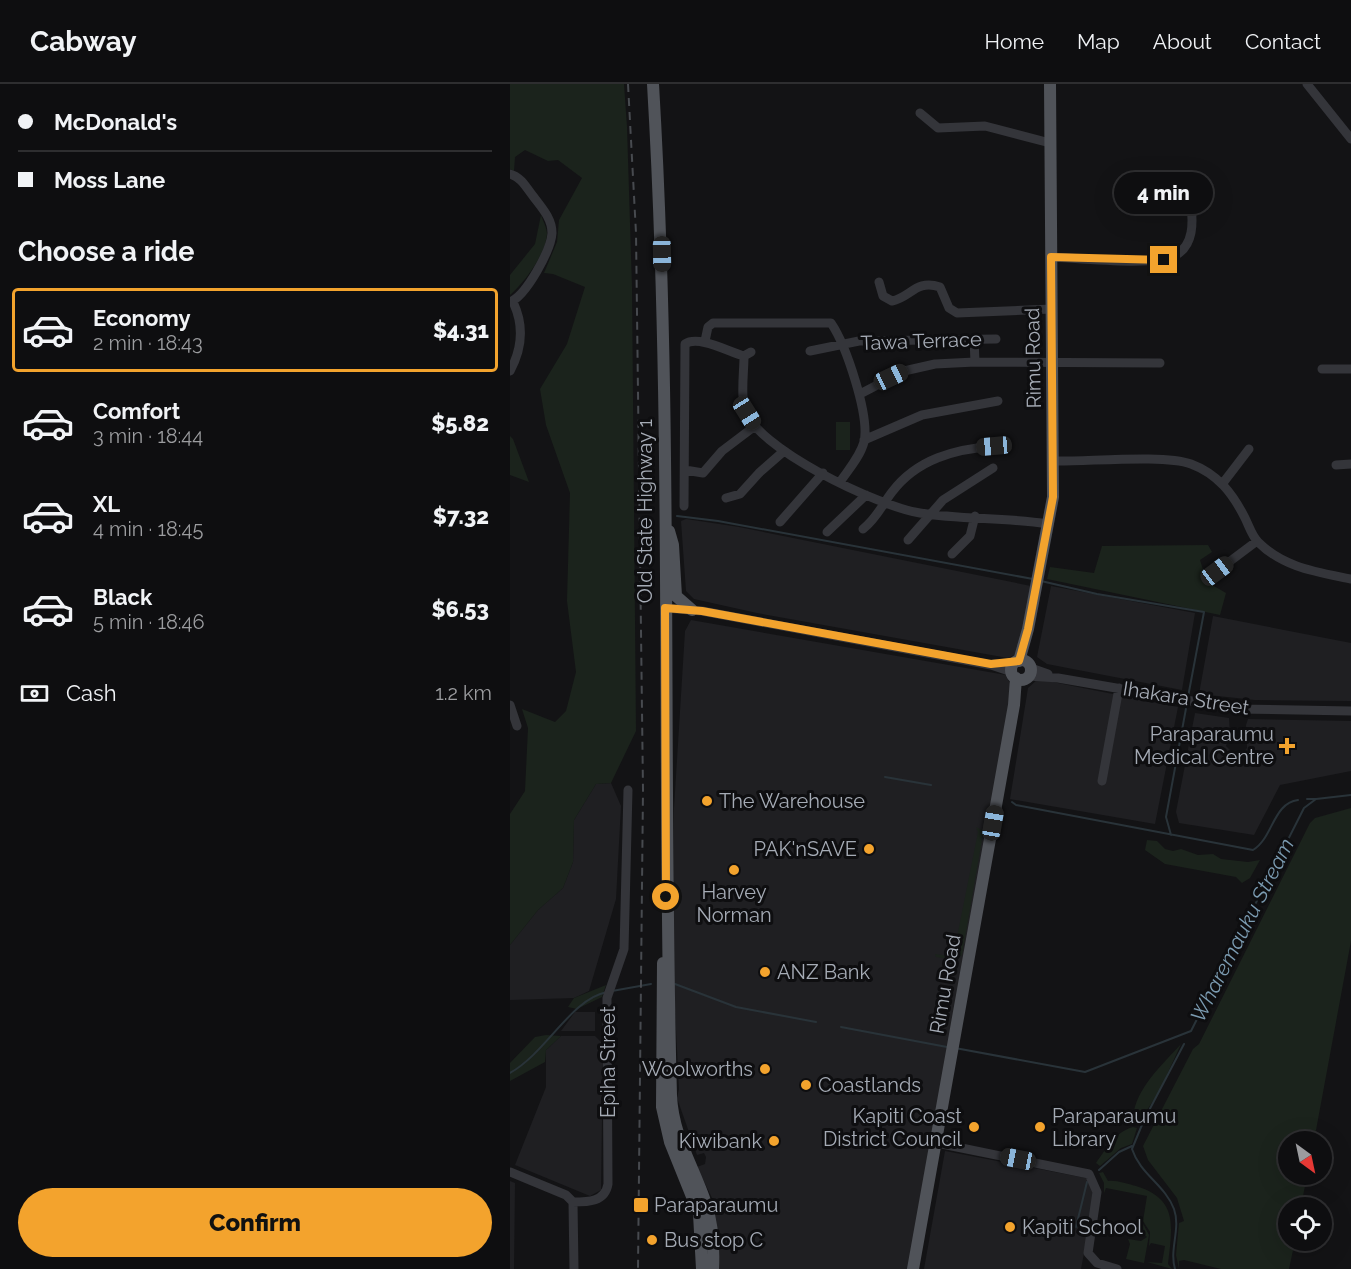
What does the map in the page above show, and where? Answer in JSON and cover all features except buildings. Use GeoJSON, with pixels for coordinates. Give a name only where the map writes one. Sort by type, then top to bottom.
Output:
{"type":"FeatureCollection","features":[{"type":"Feature","properties":{"kind":"main road","name":"Old State Highway 1"},"geometry":{"type":"LineString","coordinates":[[653,84],[662,239],[665,516],[666,938],[660,1089],[665,1124],[699,1214],[702,1269]]}},
{"type":"Feature","properties":{"kind":"main road","name":"Rimu Road"},"geometry":{"type":"LineString","coordinates":[[913,1269],[1053,497],[1054,363],[1050,84]]}},
{"type":"Feature","properties":{"kind":"main road"},"geometry":{"type":"LineString","coordinates":[[665,516],[673,546],[676,596],[692,610]]}},
{"type":"Feature","properties":{"kind":"main road","name":"Old State Highway 1"},"geometry":{"type":"LineString","coordinates":[[665,984],[676,1126],[684,1155],[699,1186],[709,1215],[713,1269]]}},
{"type":"Feature","properties":{"kind":"street"},"geometry":{"type":"LineString","coordinates":[[1307,84],[1351,140]]}},
{"type":"Feature","properties":{"kind":"street"},"geometry":{"type":"LineString","coordinates":[[920,113],[938,128],[985,126],[1050,142]]}},
{"type":"Feature","properties":{"kind":"street"},"geometry":{"type":"LineString","coordinates":[[510,174],[517,176],[524,184],[548,217],[552,231],[549,249],[522,294],[511,302],[520,338],[518,354],[510,370]]}},
{"type":"Feature","properties":{"kind":"street"},"geometry":{"type":"LineString","coordinates":[[1051,257],[1148,261],[1164,260],[1176,255],[1188,242],[1192,226],[1191,205],[1180,195]]}},
{"type":"Feature","properties":{"kind":"street"},"geometry":{"type":"LineString","coordinates":[[879,282],[883,296],[892,301],[914,287],[933,285],[940,287],[949,308],[957,313],[1052,309]]}},
{"type":"Feature","properties":{"kind":"street"},"geometry":{"type":"LineString","coordinates":[[705,341],[708,327],[713,323],[831,323],[860,394],[864,440],[840,482]]}},
{"type":"Feature","properties":{"kind":"street"},"geometry":{"type":"LineString","coordinates":[[974,339],[975,362]]}},
{"type":"Feature","properties":{"kind":"street","name":"Tawa Terrace"},"geometry":{"type":"LineString","coordinates":[[810,351],[859,341],[996,339]]}},
{"type":"Feature","properties":{"kind":"street"},"geometry":{"type":"LineString","coordinates":[[684,506],[685,344],[691,340],[705,341],[714,347],[747,354],[744,406],[755,426],[784,451],[840,482],[885,503],[931,514],[1048,524]]}},
{"type":"Feature","properties":{"kind":"street"},"geometry":{"type":"LineString","coordinates":[[860,394],[904,371],[934,364],[975,362],[1160,363]]}},
{"type":"Feature","properties":{"kind":"street"},"geometry":{"type":"LineString","coordinates":[[1322,369],[1351,369]]}},
{"type":"Feature","properties":{"kind":"street"},"geometry":{"type":"LineString","coordinates":[[864,440],[922,415],[998,401]]}},
{"type":"Feature","properties":{"kind":"street"},"geometry":{"type":"LineString","coordinates":[[685,470],[704,473],[722,451],[755,426]]}},
{"type":"Feature","properties":{"kind":"street"},"geometry":{"type":"LineString","coordinates":[[863,529],[874,520],[903,480],[933,459],[965,448],[994,446]]}},
{"type":"Feature","properties":{"kind":"street"},"geometry":{"type":"LineString","coordinates":[[1223,483],[1249,449]]}},
{"type":"Feature","properties":{"kind":"street"},"geometry":{"type":"LineString","coordinates":[[726,498],[740,494],[784,451]]}},
{"type":"Feature","properties":{"kind":"street"},"geometry":{"type":"LineString","coordinates":[[1053,461],[1183,462],[1205,471],[1223,483],[1257,541],[1292,565],[1351,579]]}},
{"type":"Feature","properties":{"kind":"street"},"geometry":{"type":"LineString","coordinates":[[1336,465],[1351,464]]}},
{"type":"Feature","properties":{"kind":"street"},"geometry":{"type":"LineString","coordinates":[[908,540],[942,500],[993,468]]}},
{"type":"Feature","properties":{"kind":"street"},"geometry":{"type":"LineString","coordinates":[[780,522],[823,473]]}},
{"type":"Feature","properties":{"kind":"street"},"geometry":{"type":"LineString","coordinates":[[827,532],[866,495]]}},
{"type":"Feature","properties":{"kind":"street"},"geometry":{"type":"LineString","coordinates":[[952,554],[970,536],[975,516]]}},
{"type":"Feature","properties":{"kind":"street"},"geometry":{"type":"LineString","coordinates":[[1217,571],[1257,541]]}},
{"type":"Feature","properties":{"kind":"street","name":"Ihakara Street"},"geometry":{"type":"LineString","coordinates":[[665,608],[692,610],[1194,703],[1238,709],[1351,711]]}},
{"type":"Feature","properties":{"kind":"street"},"geometry":{"type":"LineString","coordinates":[[1102,781],[1119,688]]}},
{"type":"Feature","properties":{"kind":"street"},"geometry":{"type":"LineString","coordinates":[[510,705],[517,726]]}},
{"type":"Feature","properties":{"kind":"street","name":"Epiha Street"},"geometry":{"type":"LineString","coordinates":[[573,1202],[599,1199],[607,1190],[608,998],[624,949],[628,790]]}},
{"type":"Feature","properties":{"kind":"street"},"geometry":{"type":"LineString","coordinates":[[937,1143],[1089,1174],[1097,1192],[1088,1253],[1097,1263],[1117,1269]]}},
{"type":"Feature","properties":{"kind":"street"},"geometry":{"type":"LineString","coordinates":[[510,1172],[566,1195],[573,1202],[574,1269]]}},
{"type":"Feature","properties":{"kind":"shaded area"},"geometry":{"type":"Polygon","coordinates":[[[510,84],[624,84],[632,287],[636,731],[611,783],[596,784],[574,820],[573,862],[563,888],[538,910],[510,945],[510,814],[525,791],[528,728],[522,709],[555,722],[566,711],[576,672],[567,601],[570,493],[546,425],[540,389],[567,344],[585,287],[553,274],[544,273],[557,242],[559,220],[582,178],[558,160],[548,161],[525,150],[515,157],[514,171],[510,169],[510,84]]]}},
{"type":"Feature","properties":{"kind":"shaded area"},"geometry":{"type":"Polygon","coordinates":[[[541,215],[547,234],[543,250],[528,276],[510,295],[510,275],[535,244],[541,215]]]}},
{"type":"Feature","properties":{"kind":"shaded area"},"geometry":{"type":"Polygon","coordinates":[[[836,422],[850,422],[850,450],[836,450],[836,422]]]}},
{"type":"Feature","properties":{"kind":"shaded area"},"geometry":{"type":"Polygon","coordinates":[[[510,436],[513,439],[529,482],[510,475],[510,436]]]}},
{"type":"Feature","properties":{"kind":"shaded area"},"geometry":{"type":"Polygon","coordinates":[[[686,519],[739,527],[1031,586],[1018,653],[1008,658],[757,613],[694,599],[686,591],[681,521],[686,519]]]}},
{"type":"Feature","properties":{"kind":"shaded area"},"geometry":{"type":"Polygon","coordinates":[[[1208,545],[1212,552],[1200,560],[1207,582],[1226,593],[1220,615],[1047,579],[1050,567],[1094,573],[1102,546],[1208,545]]]}},
{"type":"Feature","properties":{"kind":"shaded area"},"geometry":{"type":"Polygon","coordinates":[[[1051,586],[1195,613],[1182,690],[1047,664],[1037,657],[1051,586]]]}},
{"type":"Feature","properties":{"kind":"shaded area"},"geometry":{"type":"Polygon","coordinates":[[[1213,616],[1351,643],[1351,701],[1255,700],[1199,694],[1213,616]]]}},
{"type":"Feature","properties":{"kind":"shaded area"},"geometry":{"type":"Polygon","coordinates":[[[691,620],[1006,675],[1012,688],[911,1269],[718,1269],[712,1198],[697,1167],[705,1164],[706,1157],[704,1153],[697,1155],[677,1098],[679,1089],[673,971],[674,808],[685,631],[691,620]]]}},
{"type":"Feature","properties":{"kind":"shaded area"},"geometry":{"type":"Polygon","coordinates":[[[1038,679],[1178,707],[1155,824],[1010,799],[1028,688],[1038,679]]]}},
{"type":"Feature","properties":{"kind":"shaded area"},"geometry":{"type":"Polygon","coordinates":[[[1195,713],[1229,718],[1230,735],[1226,746],[1235,755],[1242,754],[1247,748],[1248,719],[1351,721],[1351,771],[1280,785],[1254,835],[1179,823],[1176,812],[1195,713]]]}},
{"type":"Feature","properties":{"kind":"shaded area"},"geometry":{"type":"Polygon","coordinates":[[[611,783],[621,806],[616,899],[589,991],[574,998],[510,1000],[510,945],[538,910],[563,888],[573,862],[574,820],[596,784],[611,783]]]}},
{"type":"Feature","properties":{"kind":"shaded area"},"geometry":{"type":"Polygon","coordinates":[[[1351,808],[1351,941],[1316,1131],[1278,1131],[1278,1185],[1305,1185],[1303,1197],[1278,1197],[1278,1251],[1293,1251],[1289,1269],[1221,1269],[1184,1260],[1179,1261],[1179,1269],[1176,1255],[1179,1223],[1184,1221],[1177,1198],[1148,1160],[1143,1146],[1193,1049],[1199,1044],[1310,823],[1315,818],[1351,808]]]}},
{"type":"Feature","properties":{"kind":"shaded area"},"geometry":{"type":"Polygon","coordinates":[[[976,827],[982,830],[983,834],[962,955],[956,960],[936,957],[935,954],[949,956],[950,951],[954,952],[978,832],[976,827]]]}},
{"type":"Feature","properties":{"kind":"shaded area"},"geometry":{"type":"Polygon","coordinates":[[[1147,840],[1157,841],[1165,849],[1173,851],[1181,849],[1198,855],[1213,854],[1221,859],[1248,862],[1260,860],[1250,878],[1242,883],[1236,877],[1165,864],[1145,850],[1147,840]]]}},
{"type":"Feature","properties":{"kind":"shaded area"},"geometry":{"type":"Polygon","coordinates":[[[606,985],[602,997],[577,1009],[568,1007],[574,998],[606,985]]]}},
{"type":"Feature","properties":{"kind":"shaded area"},"geometry":{"type":"Polygon","coordinates":[[[575,1012],[595,1012],[595,1031],[561,1031],[575,1012]]]}},
{"type":"Feature","properties":{"kind":"shaded area"},"geometry":{"type":"Polygon","coordinates":[[[561,1036],[595,1036],[603,1044],[601,1190],[590,1196],[515,1165],[546,1087],[546,1050],[561,1036]]]}},
{"type":"Feature","properties":{"kind":"shaded area"},"geometry":{"type":"Polygon","coordinates":[[[561,1036],[546,1050],[545,1062],[510,1081],[510,1063],[535,1037],[561,1036]]]}},
{"type":"Feature","properties":{"kind":"shaded area"},"geometry":{"type":"Polygon","coordinates":[[[1181,1044],[1159,1092],[1139,1122],[1133,1117],[1139,1096],[1151,1077],[1181,1044]]]}},
{"type":"Feature","properties":{"kind":"shaded area"},"geometry":{"type":"Polygon","coordinates":[[[1133,1127],[1137,1128],[1132,1144],[1121,1148],[1100,1166],[1096,1163],[1116,1137],[1133,1127]]]}},
{"type":"Feature","properties":{"kind":"shaded area","name":"Kapiti School"},"geometry":{"type":"Polygon","coordinates":[[[945,1151],[1091,1179],[1097,1186],[1081,1269],[924,1269],[945,1151]]]}},
{"type":"Feature","properties":{"kind":"shaded area"},"geometry":{"type":"Polygon","coordinates":[[[1103,1172],[1108,1181],[1136,1186],[1160,1198],[1170,1216],[1171,1238],[1168,1264],[1172,1269],[1147,1262],[1162,1263],[1165,1246],[1151,1243],[1149,1246],[1150,1232],[1143,1221],[1147,1196],[1106,1188],[1104,1193],[1104,1183],[1099,1173],[1103,1172]]]}},
{"type":"Feature","properties":{"kind":"shaded area"},"geometry":{"type":"Polygon","coordinates":[[[510,1181],[515,1183],[514,1269],[510,1269],[510,1181]]]}},
{"type":"Feature","properties":{"kind":"shaded area"},"geometry":{"type":"Polygon","coordinates":[[[1136,1219],[1141,1220],[1149,1235],[1144,1263],[1126,1259],[1130,1244],[1128,1239],[1141,1241],[1147,1237],[1141,1231],[1142,1224],[1135,1223],[1136,1219]]]}},
{"type":"Feature","properties":{"kind":"waterway"},"geometry":{"type":"LineString","coordinates":[[677,516],[718,521],[1033,579]]}},
{"type":"Feature","properties":{"kind":"waterway"},"geometry":{"type":"LineString","coordinates":[[1041,581],[1097,594],[1204,612],[1188,697]]}},
{"type":"Feature","properties":{"kind":"waterway"},"geometry":{"type":"LineString","coordinates":[[1171,835],[1166,817],[1187,703]]}},
{"type":"Feature","properties":{"kind":"waterway"},"geometry":{"type":"LineString","coordinates":[[885,777],[931,785]]}},
{"type":"Feature","properties":{"kind":"waterway","name":"Wharemauku Stream"},"geometry":{"type":"LineString","coordinates":[[955,1048],[1085,1072],[1191,1031],[1304,808],[1316,799],[1351,795]]}},
{"type":"Feature","properties":{"kind":"waterway","name":"Wharemauku Stream"},"geometry":{"type":"LineString","coordinates":[[1307,799],[1316,799]]}},
{"type":"Feature","properties":{"kind":"waterway"},"geometry":{"type":"LineString","coordinates":[[1012,802],[1016,805],[1253,850],[1265,838],[1283,807],[1298,800]]}},
{"type":"Feature","properties":{"kind":"waterway","name":"Wharemauku Stream"},"geometry":{"type":"LineString","coordinates":[[612,991],[651,984]]}},
{"type":"Feature","properties":{"kind":"waterway","name":"Wharemauku Stream"},"geometry":{"type":"LineString","coordinates":[[675,984],[736,1007],[816,1022]]}},
{"type":"Feature","properties":{"kind":"waterway","name":"Wharemauku Stream"},"geometry":{"type":"LineString","coordinates":[[510,1073],[536,1052],[570,1015],[594,997],[607,992]]}},
{"type":"Feature","properties":{"kind":"waterway","name":"Wharemauku Stream"},"geometry":{"type":"LineString","coordinates":[[841,1027],[947,1047]]}},
{"type":"Feature","properties":{"kind":"waterway"},"geometry":{"type":"LineString","coordinates":[[1175,1269],[1173,1254],[1176,1216],[1174,1209],[1165,1193],[1141,1166],[1132,1149],[1144,1120],[1184,1044]]}},
{"type":"Feature","properties":{"kind":"waterway"},"geometry":{"type":"LineString","coordinates":[[1099,1170],[1119,1152],[1132,1146]]}},
{"type":"Feature","properties":{"kind":"waterway"},"geometry":{"type":"LineString","coordinates":[[1076,1227],[1087,1182]]}},
{"type":"Feature","properties":{"kind":"railway"},"geometry":{"type":"LineString","coordinates":[[628,84],[636,233],[643,790],[638,1269]]}},
{"type":"Feature","properties":{"kind":"place","name":"Paraparaumu Medical Centre"},"geometry":{"type":"Point","coordinates":[1287,746]}},
{"type":"Feature","properties":{"kind":"place","name":"The Warehouse"},"geometry":{"type":"Point","coordinates":[707,801]}},
{"type":"Feature","properties":{"kind":"place","name":"PAK'nSAVE"},"geometry":{"type":"Point","coordinates":[869,849]}},
{"type":"Feature","properties":{"kind":"place","name":"Harvey Norman"},"geometry":{"type":"Point","coordinates":[734,870]}},
{"type":"Feature","properties":{"kind":"place","name":"ANZ Bank"},"geometry":{"type":"Point","coordinates":[765,972]}},
{"type":"Feature","properties":{"kind":"place","name":"Woolworths"},"geometry":{"type":"Point","coordinates":[765,1069]}},
{"type":"Feature","properties":{"kind":"place","name":"Coastlands"},"geometry":{"type":"Point","coordinates":[806,1085]}},
{"type":"Feature","properties":{"kind":"place","name":"Kapiti Coast District Council"},"geometry":{"type":"Point","coordinates":[974,1127]}},
{"type":"Feature","properties":{"kind":"place","name":"Paraparaumu Library"},"geometry":{"type":"Point","coordinates":[1040,1127]}},
{"type":"Feature","properties":{"kind":"place","name":"Kiwibank"},"geometry":{"type":"Point","coordinates":[774,1141]}},
{"type":"Feature","properties":{"kind":"place","name":"Paraparaumu"},"geometry":{"type":"Point","coordinates":[641,1205]}},
{"type":"Feature","properties":{"kind":"place","name":"Kapiti School"},"geometry":{"type":"Point","coordinates":[1010,1227]}},
{"type":"Feature","properties":{"kind":"place","name":"Bus stop C"},"geometry":{"type":"Point","coordinates":[652,1240]}},
{"type":"Feature","properties":{"kind":"route"},"geometry":{"type":"LineString","coordinates":[[666,897],[665,608],[702,611],[991,664],[1019,661],[1028,629],[1053,497],[1054,363],[1051,257],[1164,260]]}}]}
